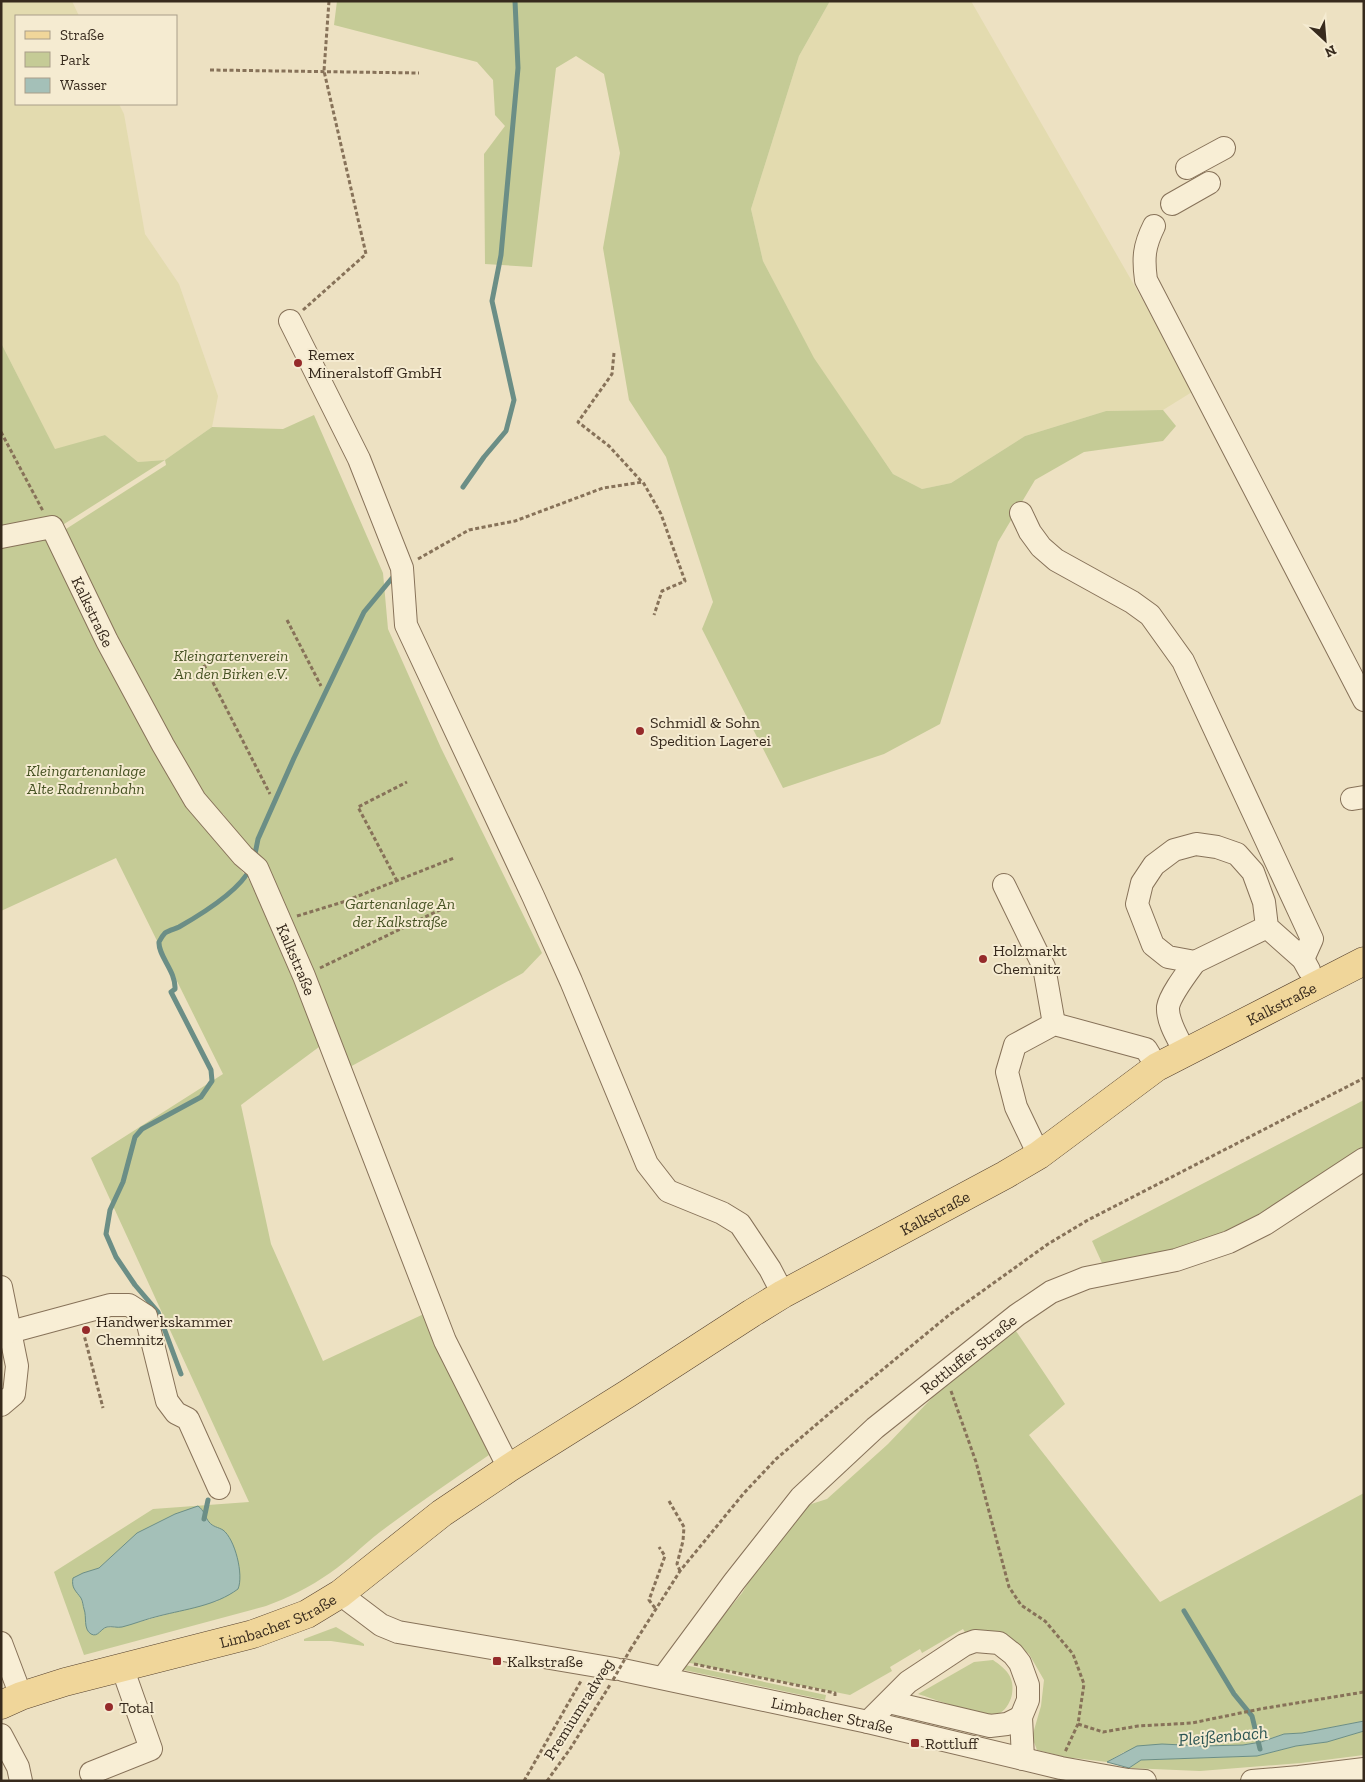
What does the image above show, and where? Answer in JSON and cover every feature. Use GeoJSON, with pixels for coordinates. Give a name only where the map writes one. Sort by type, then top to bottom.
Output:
{"type":"FeatureCollection","features":[{"type":"Feature","properties":{"kind":"main road","name":"Kalkstraße"},"geometry":{"type":"LineString","coordinates":[[340,1594],[442,1514],[509,1468],[783,1294],[1005,1175],[1039,1154],[1157,1067],[1364,961]]}},
{"type":"Feature","properties":{"kind":"main road","name":"Limbacher Straße"},"geometry":{"type":"LineString","coordinates":[[11,1701],[65,1682],[253,1634],[307,1614],[340,1594]]}},
{"type":"Feature","properties":{"kind":"street"},"geometry":{"type":"LineString","coordinates":[[1187,168],[1224,148]]}},
{"type":"Feature","properties":{"kind":"street"},"geometry":{"type":"LineString","coordinates":[[1172,204],[1209,183]]}},
{"type":"Feature","properties":{"kind":"street"},"geometry":{"type":"LineString","coordinates":[[1154,226],[1147,240],[1144,255],[1146,280],[1364,700]]}},
{"type":"Feature","properties":{"kind":"street"},"geometry":{"type":"LineString","coordinates":[[290,322],[359,459],[402,568],[406,625],[534,896],[647,1164],[668,1191],[722,1213],[740,1224],[770,1269],[783,1294]]}},
{"type":"Feature","properties":{"kind":"street"},"geometry":{"type":"LineString","coordinates":[[1021,513],[1030,532],[1041,547],[1056,560],[1132,602],[1150,615],[1183,661],[1312,939],[1303,959]]}},
{"type":"Feature","properties":{"kind":"street"},"geometry":{"type":"LineString","coordinates":[[1,537],[52,527]]}},
{"type":"Feature","properties":{"kind":"street","name":"Kalkstraße"},"geometry":{"type":"LineString","coordinates":[[52,527],[107,641],[163,745],[195,800],[250,862],[281,921],[445,1341],[509,1468]]}},
{"type":"Feature","properties":{"kind":"street"},"geometry":{"type":"LineString","coordinates":[[1195,962],[1168,957],[1153,945],[1137,904],[1142,883],[1154,865],[1174,850],[1196,844],[1217,846],[1237,854],[1253,872],[1264,902],[1267,927],[1303,959],[1316,985]]}},
{"type":"Feature","properties":{"kind":"street"},"geometry":{"type":"LineString","coordinates":[[1004,885],[1044,967],[1054,1024]]}},
{"type":"Feature","properties":{"kind":"street"},"geometry":{"type":"LineString","coordinates":[[1185,1052],[1169,1017],[1168,1006],[1182,980],[1195,962],[1267,927]]}},
{"type":"Feature","properties":{"kind":"street"},"geometry":{"type":"LineString","coordinates":[[1039,1154],[1016,1107],[1007,1072],[1015,1045],[1054,1024],[1146,1049],[1157,1067]]}},
{"type":"Feature","properties":{"kind":"street","name":"Rottluffer Straße"},"geometry":{"type":"LineString","coordinates":[[663,1678],[734,1582],[801,1497],[874,1428],[1017,1315],[1052,1292],[1086,1278],[1176,1260],[1228,1242],[1265,1224],[1364,1159]]}},
{"type":"Feature","properties":{"kind":"street"},"geometry":{"type":"LineString","coordinates":[[1,1287],[17,1366],[14,1394],[1,1405]]}},
{"type":"Feature","properties":{"kind":"street"},"geometry":{"type":"LineString","coordinates":[[10,1332],[110,1305],[128,1305],[146,1316],[167,1401],[176,1413],[188,1419],[219,1488]]}},
{"type":"Feature","properties":{"kind":"street","name":"Limbacher Straße"},"geometry":{"type":"LineString","coordinates":[[340,1594],[381,1626],[398,1632],[590,1664],[620,1667],[868,1722],[1061,1768],[1134,1780]]}},
{"type":"Feature","properties":{"kind":"street"},"geometry":{"type":"LineString","coordinates":[[868,1722],[908,1682],[964,1645],[976,1641],[999,1643],[1020,1662],[1028,1686],[1028,1700],[1022,1717],[1023,1758]]}},
{"type":"Feature","properties":{"kind":"street","name":"Limbacher Straße"},"geometry":{"type":"LineString","coordinates":[[1,1643],[11,1701]]}},
{"type":"Feature","properties":{"kind":"street"},"geometry":{"type":"LineString","coordinates":[[91,1773],[151,1749],[122,1667]]}},
{"type":"Feature","properties":{"kind":"street"},"geometry":{"type":"LineString","coordinates":[[889,1702],[990,1726],[1007,1724],[1022,1717]]}},
{"type":"Feature","properties":{"kind":"street"},"geometry":{"type":"LineString","coordinates":[[1,1735],[18,1767],[21,1781]]}},
{"type":"Feature","properties":{"kind":"street"},"geometry":{"type":"LineString","coordinates":[[1252,1781],[1364,1770]]}},
{"type":"Feature","properties":{"kind":"path"},"geometry":{"type":"LineString","coordinates":[[290,322],[366,254],[324,71],[329,1]]}},
{"type":"Feature","properties":{"kind":"path"},"geometry":{"type":"LineString","coordinates":[[210,70],[419,73]]}},
{"type":"Feature","properties":{"kind":"path"},"geometry":{"type":"LineString","coordinates":[[614,353],[612,374],[578,422],[609,446],[643,482],[661,514],[685,581],[662,591],[654,615]]}},
{"type":"Feature","properties":{"kind":"path"},"geometry":{"type":"LineString","coordinates":[[1,432],[52,527]]}},
{"type":"Feature","properties":{"kind":"path"},"geometry":{"type":"LineString","coordinates":[[402,568],[469,530],[515,520],[603,488],[643,482]]}},
{"type":"Feature","properties":{"kind":"path"},"geometry":{"type":"LineString","coordinates":[[287,620],[321,686]]}},
{"type":"Feature","properties":{"kind":"path"},"geometry":{"type":"LineString","coordinates":[[201,660],[270,794]]}},
{"type":"Feature","properties":{"kind":"path"},"geometry":{"type":"LineString","coordinates":[[397,881],[358,807],[407,782]]}},
{"type":"Feature","properties":{"kind":"path"},"geometry":{"type":"LineString","coordinates":[[281,921],[343,902],[454,858]]}},
{"type":"Feature","properties":{"kind":"path"},"geometry":{"type":"LineString","coordinates":[[304,976],[452,904]]}},
{"type":"Feature","properties":{"kind":"path"},"geometry":{"type":"LineString","coordinates":[[78,1314],[103,1408]]}},
{"type":"Feature","properties":{"kind":"path"},"geometry":{"type":"LineString","coordinates":[[945,1371],[976,1462],[1009,1587],[1021,1605],[1045,1621],[1073,1654],[1084,1684],[1078,1724],[1064,1754],[1061,1768]]}},
{"type":"Feature","properties":{"kind":"path"},"geometry":{"type":"LineString","coordinates":[[669,1501],[684,1527],[683,1541],[676,1564],[680,1571]]}},
{"type":"Feature","properties":{"kind":"path"},"geometry":{"type":"LineString","coordinates":[[655,1608],[649,1600],[665,1556],[660,1547]]}},
{"type":"Feature","properties":{"kind":"path"},"geometry":{"type":"LineString","coordinates":[[524,1781],[590,1664]]}},
{"type":"Feature","properties":{"kind":"path","name":"Premiumradweg"},"geometry":{"type":"LineString","coordinates":[[547,1781],[570,1749],[620,1667]]}},
{"type":"Feature","properties":{"kind":"path"},"geometry":{"type":"LineString","coordinates":[[1078,1724],[1102,1732],[1138,1726],[1192,1723],[1260,1709],[1364,1692]]}},
{"type":"Feature","properties":{"kind":"shaded area"},"geometry":{"type":"Polygon","coordinates":[[[1,1],[72,1],[79,15],[15,15],[15,105],[120,105],[124,114],[145,234],[179,284],[218,396],[212,427],[165,460],[138,462],[105,435],[55,450],[1,343],[1,1]]]}},
{"type":"Feature","properties":{"kind":"shaded area"},"geometry":{"type":"Polygon","coordinates":[[[830,1],[971,1],[1145,304],[1192,392],[1163,410],[1106,411],[1025,436],[951,483],[922,489],[893,474],[814,359],[763,261],[751,209],[799,56],[830,1]]]}},
{"type":"Feature","properties":{"kind":"green space"},"geometry":{"type":"Polygon","coordinates":[[[337,1],[830,1],[799,56],[751,209],[763,261],[814,358],[893,474],[922,489],[951,483],[1025,436],[1106,411],[1163,410],[1176,426],[1163,441],[1084,452],[1035,480],[998,542],[940,724],[884,754],[783,788],[702,629],[713,602],[666,457],[629,400],[603,248],[620,153],[604,74],[576,56],[556,68],[532,267],[485,264],[484,154],[505,126],[495,115],[493,80],[477,62],[334,25],[337,1]]]}},
{"type":"Feature","properties":{"kind":"green space"},"geometry":{"type":"Polygon","coordinates":[[[1,343],[55,449],[105,435],[138,462],[165,460],[212,427],[283,429],[314,415],[383,573],[388,629],[441,748],[542,953],[523,973],[348,1068],[249,850],[223,814],[201,823],[257,889],[323,1044],[241,1105],[271,1244],[323,1361],[426,1313],[489,1455],[380,1532],[337,1568],[299,1592],[266,1606],[84,1655],[54,1572],[153,1509],[249,1502],[91,1158],[223,1074],[116,858],[1,911],[1,343]],[[165,460],[61,526],[66,529],[166,465],[165,460]],[[202,1510],[175,1514],[137,1533],[99,1568],[83,1573],[81,1599],[86,1614],[86,1628],[99,1633],[107,1628],[120,1627],[218,1601],[234,1549],[226,1534],[211,1525],[202,1510]]]}},
{"type":"Feature","properties":{"kind":"green space"},"geometry":{"type":"Polygon","coordinates":[[[1364,1100],[1364,1151],[1261,1216],[1225,1235],[1173,1251],[1102,1263],[1092,1241],[1364,1100]]]}},
{"type":"Feature","properties":{"kind":"green space"},"geometry":{"type":"Polygon","coordinates":[[[1014,1328],[1065,1404],[1029,1435],[1160,1602],[1364,1493],[1364,1721],[1302,1733],[1284,1734],[1243,1745],[1124,1752],[1107,1762],[1073,1759],[1037,1750],[1032,1737],[1041,1706],[1044,1680],[1029,1654],[1012,1641],[967,1636],[963,1629],[922,1653],[920,1649],[890,1667],[892,1671],[850,1695],[685,1662],[742,1593],[771,1545],[805,1506],[827,1499],[888,1444],[948,1381],[1014,1328]]]}},
{"type":"Feature","properties":{"kind":"green space"},"geometry":{"type":"Polygon","coordinates":[[[336,1627],[364,1644],[364,1646],[331,1641],[304,1641],[304,1639],[336,1627]]]}},
{"type":"Feature","properties":{"kind":"green space"},"geometry":{"type":"Polygon","coordinates":[[[993,1660],[1006,1670],[1011,1678],[1013,1688],[1007,1707],[1000,1713],[984,1714],[918,1694],[974,1662],[993,1660]]]}},
{"type":"Feature","properties":{"kind":"green space"},"geometry":{"type":"Polygon","coordinates":[[[685,1665],[826,1695],[825,1700],[684,1670],[685,1665]]]}},
{"type":"Feature","properties":{"kind":"green space"},"geometry":{"type":"Polygon","coordinates":[[[1364,1731],[1364,1755],[1301,1763],[1200,1771],[1129,1768],[1141,1760],[1257,1756],[1296,1746],[1327,1742],[1364,1731]]]}},
{"type":"Feature","properties":{"kind":"water"},"geometry":{"type":"Polygon","coordinates":[[[198,1506],[211,1524],[223,1530],[235,1549],[240,1575],[238,1589],[229,1595],[200,1606],[122,1627],[107,1627],[96,1635],[91,1634],[86,1626],[82,1599],[73,1587],[73,1578],[99,1568],[137,1533],[175,1514],[198,1506]]]}},
{"type":"Feature","properties":{"kind":"water"},"geometry":{"type":"Polygon","coordinates":[[[1364,1721],[1364,1731],[1327,1742],[1296,1746],[1257,1756],[1141,1760],[1129,1768],[1107,1762],[1137,1746],[1162,1744],[1243,1745],[1261,1742],[1284,1734],[1302,1733],[1364,1721]]]}},
{"type":"Feature","properties":{"kind":"waterway"},"geometry":{"type":"LineString","coordinates":[[463,487],[484,457],[506,431],[514,400],[492,301],[501,255],[518,68],[515,1]]}},
{"type":"Feature","properties":{"kind":"waterway"},"geometry":{"type":"LineString","coordinates":[[254,859],[258,839],[294,758],[364,612],[393,577]]}},
{"type":"Feature","properties":{"kind":"waterway"},"geometry":{"type":"LineString","coordinates":[[181,1374],[158,1312],[135,1285],[116,1257],[106,1234],[110,1210],[123,1182],[135,1137],[142,1129],[201,1097],[212,1081],[211,1070],[171,992],[175,989],[175,982],[161,953],[159,942],[165,933],[197,916],[228,894],[245,877],[250,869]]}},
{"type":"Feature","properties":{"kind":"waterway"},"geometry":{"type":"LineString","coordinates":[[204,1519],[208,1500]]}},
{"type":"Feature","properties":{"kind":"waterway","name":"Pleißenbach"},"geometry":{"type":"LineString","coordinates":[[1184,1611],[1234,1694],[1252,1716],[1260,1749]]}},
{"type":"Feature","properties":{"kind":"place","name":"Remex Mineralstoff GmbH"},"geometry":{"type":"Point","coordinates":[298,363]}},
{"type":"Feature","properties":{"kind":"place","name":"Schmidl & Sohn Spedition Lagerei"},"geometry":{"type":"Point","coordinates":[640,731]}},
{"type":"Feature","properties":{"kind":"place","name":"Holzmarkt Chemnitz"},"geometry":{"type":"Point","coordinates":[983,959]}},
{"type":"Feature","properties":{"kind":"place","name":"Handwerkskammer Chemnitz"},"geometry":{"type":"Point","coordinates":[86,1330]}},
{"type":"Feature","properties":{"kind":"place","name":"Kalkstraße"},"geometry":{"type":"Point","coordinates":[497,1661]}},
{"type":"Feature","properties":{"kind":"place","name":"Total"},"geometry":{"type":"Point","coordinates":[109,1707]}},
{"type":"Feature","properties":{"kind":"place","name":"Rottluff"},"geometry":{"type":"Point","coordinates":[915,1743]}},
{"type":"Feature","properties":{"kind":"park label","name":"Kleingartenverein An den Birken e.V."},"geometry":{"type":"Point","coordinates":[231,664]}},
{"type":"Feature","properties":{"kind":"park label","name":"Kleingartenanlage Alte Radrennbahn"},"geometry":{"type":"Point","coordinates":[86,779]}},
{"type":"Feature","properties":{"kind":"park label","name":"Gartenanlage An der Kalkstraße"},"geometry":{"type":"Point","coordinates":[400,912]}}]}
